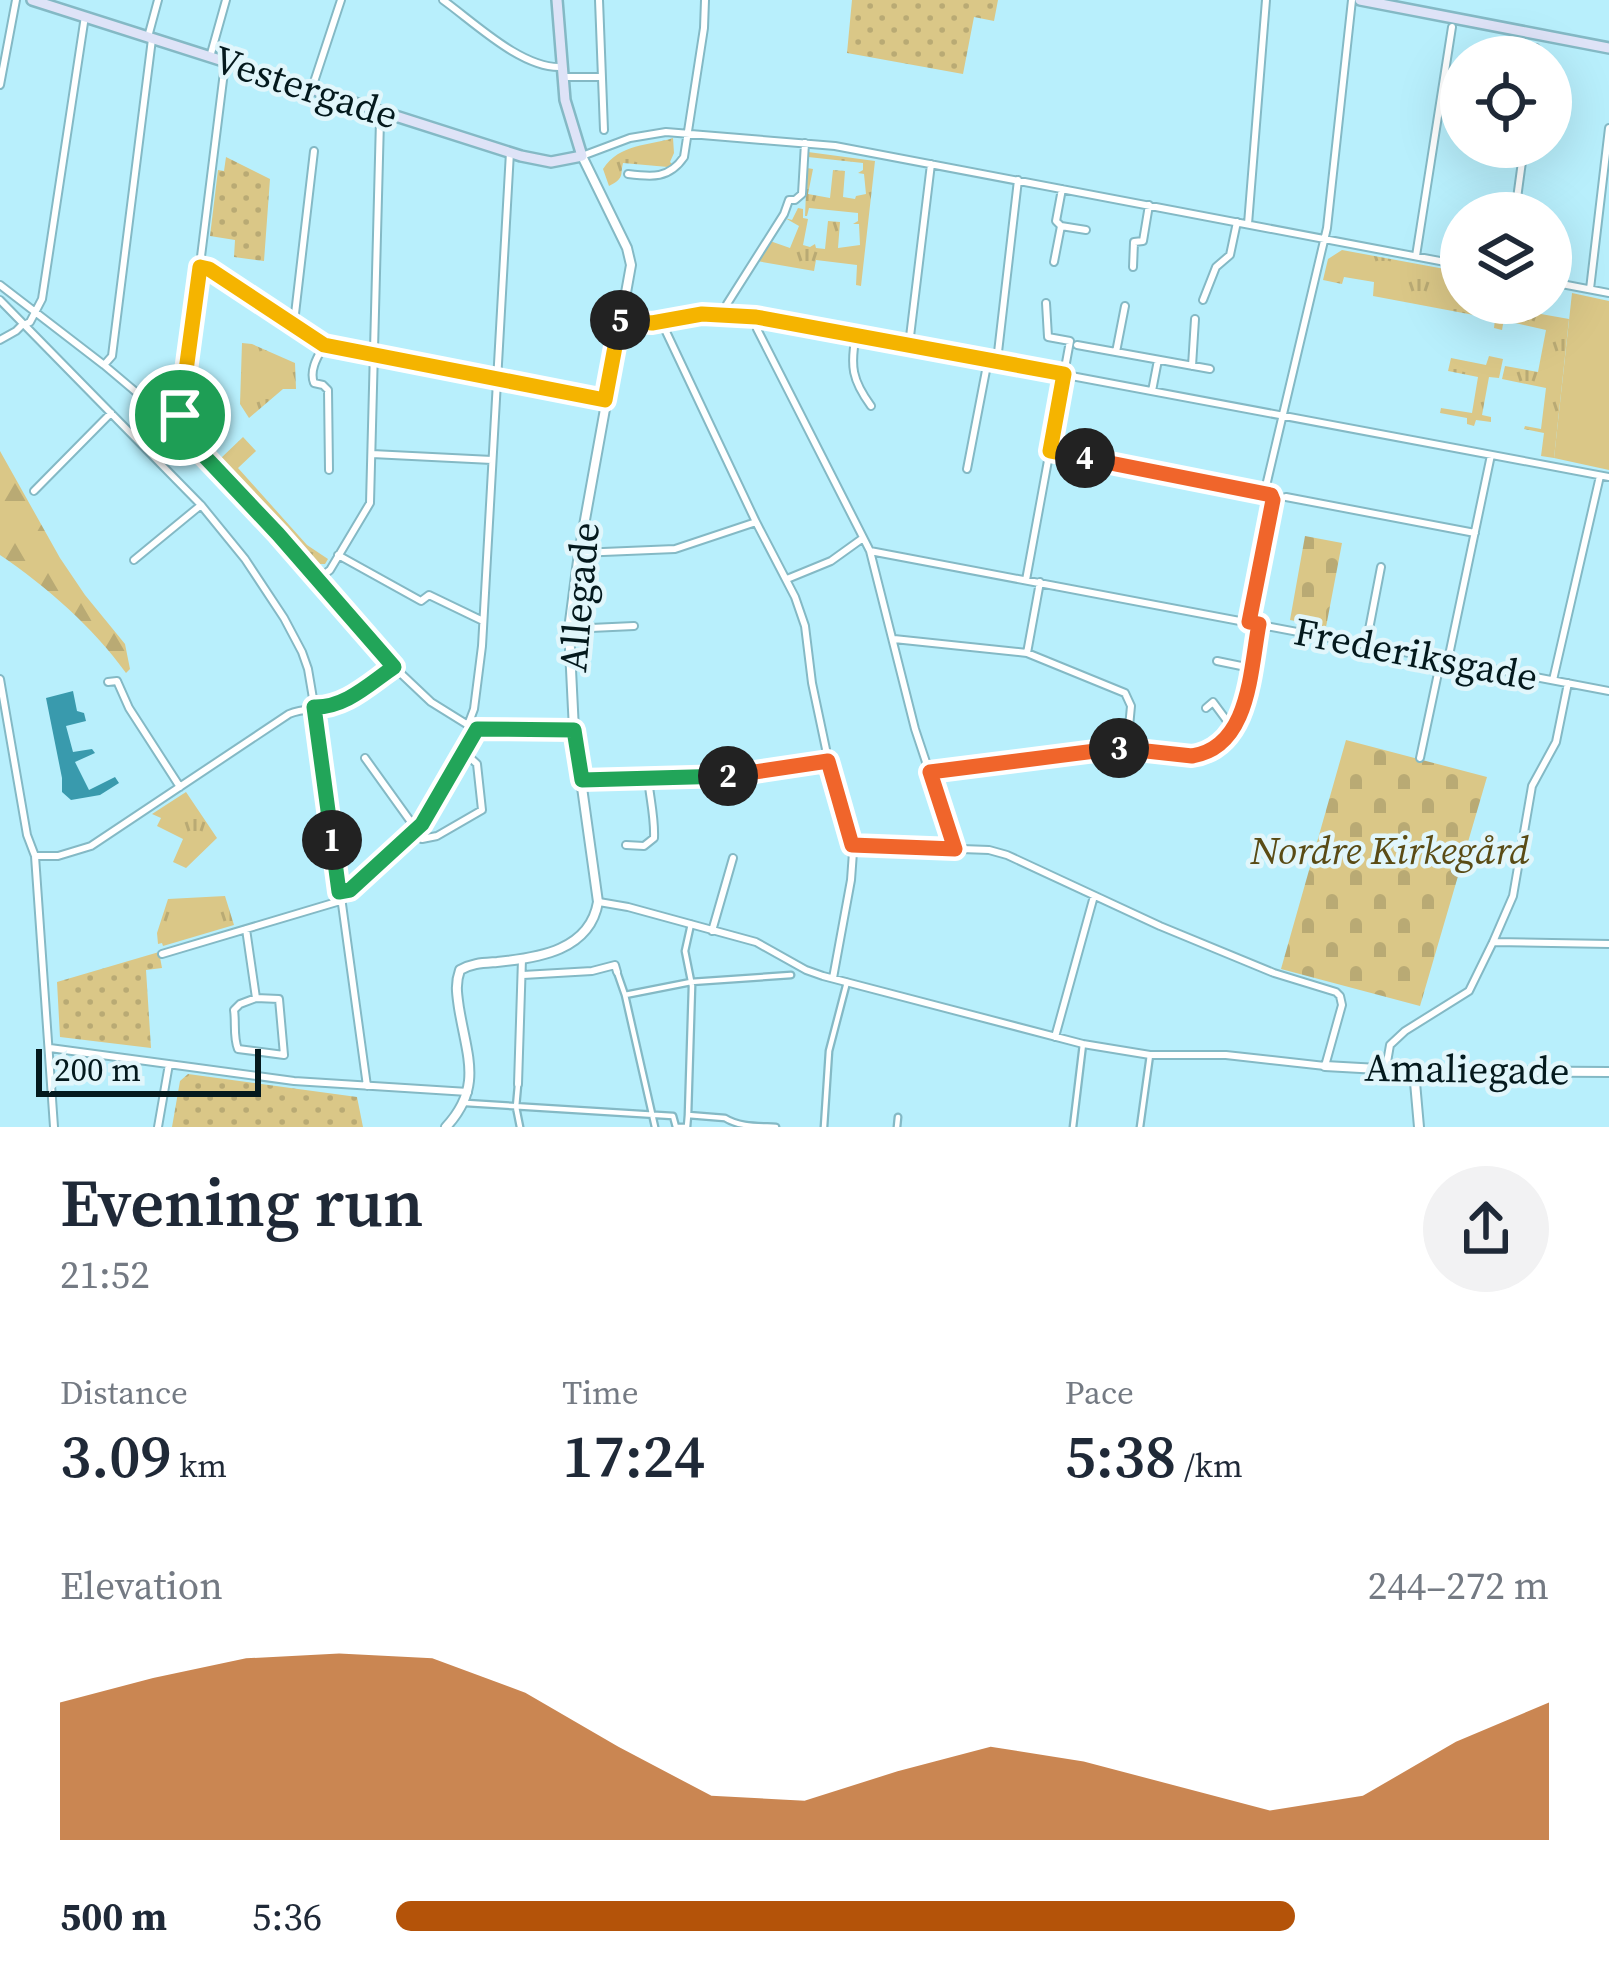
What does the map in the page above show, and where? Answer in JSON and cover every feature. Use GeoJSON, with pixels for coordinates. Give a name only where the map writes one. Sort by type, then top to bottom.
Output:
{"type":"FeatureCollection","features":[{"type":"Feature","properties":{"kind":"main road","name":"Vestergade"},"geometry":{"type":"LineString","coordinates":[[32,0],[510,152],[551,162],[582,156]]}},
{"type":"Feature","properties":{"kind":"main road"},"geometry":{"type":"LineString","coordinates":[[557,0],[561,72],[582,156]]}},
{"type":"Feature","properties":{"kind":"main road"},"geometry":{"type":"LineString","coordinates":[[1356,0],[1609,47]]}},
{"type":"Feature","properties":{"kind":"street"},"geometry":{"type":"LineString","coordinates":[[0,85],[16,0]]}},
{"type":"Feature","properties":{"kind":"street"},"geometry":{"type":"LineString","coordinates":[[104,365],[112,356],[158,0]]}},
{"type":"Feature","properties":{"kind":"street"},"geometry":{"type":"LineString","coordinates":[[210,57],[226,0]]}},
{"type":"Feature","properties":{"kind":"street"},"geometry":{"type":"LineString","coordinates":[[312,88],[341,0]]}},
{"type":"Feature","properties":{"kind":"street"},"geometry":{"type":"LineString","coordinates":[[443,0],[526,60],[561,72],[602,77]]}},
{"type":"Feature","properties":{"kind":"street"},"geometry":{"type":"LineString","coordinates":[[599,0],[604,130]]}},
{"type":"Feature","properties":{"kind":"street"},"geometry":{"type":"LineString","coordinates":[[628,174],[659,176],[676,168],[687,148],[705,0]]}},
{"type":"Feature","properties":{"kind":"street"},"geometry":{"type":"LineString","coordinates":[[1248,224],[1266,0]]}},
{"type":"Feature","properties":{"kind":"street"},"geometry":{"type":"LineString","coordinates":[[1249,622],[1273,503],[1266,486],[1325,239],[1356,0]]}},
{"type":"Feature","properties":{"kind":"street"},"geometry":{"type":"LineString","coordinates":[[0,340],[16,332],[42,299],[85,16]]}},
{"type":"Feature","properties":{"kind":"street"},"geometry":{"type":"LineString","coordinates":[[1416,256],[1452,27]]}},
{"type":"Feature","properties":{"kind":"street"},"geometry":{"type":"LineString","coordinates":[[174,424],[182,409],[227,62]]}},
{"type":"Feature","properties":{"kind":"street"},"geometry":{"type":"LineString","coordinates":[[317,580],[330,569],[368,508],[382,112]]}},
{"type":"Feature","properties":{"kind":"street"},"geometry":{"type":"LineString","coordinates":[[1590,290],[1609,128]]}},
{"type":"Feature","properties":{"kind":"street"},"geometry":{"type":"LineString","coordinates":[[582,156],[646,134],[689,132],[806,143],[1440,261]]}},
{"type":"Feature","properties":{"kind":"street"},"geometry":{"type":"LineString","coordinates":[[728,314],[728,304],[789,200],[802,194],[806,143]]}},
{"type":"Feature","properties":{"kind":"street"},"geometry":{"type":"LineString","coordinates":[[291,325],[314,151]]}},
{"type":"Feature","properties":{"kind":"street"},"geometry":{"type":"LineString","coordinates":[[468,725],[484,622],[510,152]]}},
{"type":"Feature","properties":{"kind":"street","name":"Allegade"},"geometry":{"type":"LineString","coordinates":[[582,156],[629,252],[631,273],[568,629],[574,730],[598,902]]}},
{"type":"Feature","properties":{"kind":"street"},"geometry":{"type":"LineString","coordinates":[[909,345],[931,163]]}},
{"type":"Feature","properties":{"kind":"street"},"geometry":{"type":"LineString","coordinates":[[967,469],[993,361],[1018,180]]}},
{"type":"Feature","properties":{"kind":"street"},"geometry":{"type":"LineString","coordinates":[[1062,189],[1056,221],[1086,230]]}},
{"type":"Feature","properties":{"kind":"street"},"geometry":{"type":"LineString","coordinates":[[1142,241],[1149,205]]}},
{"type":"Feature","properties":{"kind":"street"},"geometry":{"type":"LineString","coordinates":[[1203,300],[1216,267],[1230,255],[1237,222]]}},
{"type":"Feature","properties":{"kind":"street"},"geometry":{"type":"LineString","coordinates":[[1054,262],[1061,226]]}},
{"type":"Feature","properties":{"kind":"street"},"geometry":{"type":"LineString","coordinates":[[1133,267],[1134,242],[1154,244]]}},
{"type":"Feature","properties":{"kind":"street"},"geometry":{"type":"LineString","coordinates":[[200,267],[324,345],[605,400]]}},
{"type":"Feature","properties":{"kind":"street"},"geometry":{"type":"LineString","coordinates":[[0,285],[174,424],[431,702],[477,729],[574,730]]}},
{"type":"Feature","properties":{"kind":"street"},"geometry":{"type":"LineString","coordinates":[[1572,286],[1609,293]]}},
{"type":"Feature","properties":{"kind":"street"},"geometry":{"type":"LineString","coordinates":[[0,300],[200,505],[245,560],[294,635],[308,669],[367,1087]]}},
{"type":"Feature","properties":{"kind":"street"},"geometry":{"type":"LineString","coordinates":[[1026,580],[1070,341],[1048,337],[1046,303]]}},
{"type":"Feature","properties":{"kind":"street"},"geometry":{"type":"LineString","coordinates":[[1116,352],[1125,306]]}},
{"type":"Feature","properties":{"kind":"street"},"geometry":{"type":"LineString","coordinates":[[620,320],[644,323],[702,314],[756,317],[1604,477],[1553,680]]}},
{"type":"Feature","properties":{"kind":"street"},"geometry":{"type":"LineString","coordinates":[[756,317],[757,329],[870,551],[915,729],[955,849]]}},
{"type":"Feature","properties":{"kind":"street"},"geometry":{"type":"LineString","coordinates":[[1192,366],[1195,319]]}},
{"type":"Feature","properties":{"kind":"street"},"geometry":{"type":"LineString","coordinates":[[661,321],[805,626],[828,761],[852,845],[851,880],[833,978]]}},
{"type":"Feature","properties":{"kind":"street"},"geometry":{"type":"LineString","coordinates":[[856,335],[850,364],[871,406]]}},
{"type":"Feature","properties":{"kind":"street"},"geometry":{"type":"LineString","coordinates":[[324,345],[312,378],[328,390],[329,470]]}},
{"type":"Feature","properties":{"kind":"street"},"geometry":{"type":"LineString","coordinates":[[1077,345],[1210,369]]}},
{"type":"Feature","properties":{"kind":"street"},"geometry":{"type":"LineString","coordinates":[[1152,391],[1158,360]]}},
{"type":"Feature","properties":{"kind":"street"},"geometry":{"type":"LineString","coordinates":[[34,491],[110,413]]}},
{"type":"Feature","properties":{"kind":"street"},"geometry":{"type":"LineString","coordinates":[[1050,451],[1271,495]]}},
{"type":"Feature","properties":{"kind":"street"},"geometry":{"type":"LineString","coordinates":[[372,454],[492,460]]}},
{"type":"Feature","properties":{"kind":"street"},"geometry":{"type":"LineString","coordinates":[[1420,758],[1491,455]]}},
{"type":"Feature","properties":{"kind":"street"},"geometry":{"type":"LineString","coordinates":[[1286,497],[1474,532]]}},
{"type":"Feature","properties":{"kind":"street"},"geometry":{"type":"LineString","coordinates":[[134,560],[200,505]]}},
{"type":"Feature","properties":{"kind":"street"},"geometry":{"type":"LineString","coordinates":[[579,553],[675,549],[756,522]]}},
{"type":"Feature","properties":{"kind":"street"},"geometry":{"type":"LineString","coordinates":[[786,579],[831,561],[863,538]]}},
{"type":"Feature","properties":{"kind":"street","name":"Frederiksgade"},"geometry":{"type":"LineString","coordinates":[[870,551],[1609,691]]}},
{"type":"Feature","properties":{"kind":"street"},"geometry":{"type":"LineString","coordinates":[[338,555],[422,601],[429,595],[484,622]]}},
{"type":"Feature","properties":{"kind":"street"},"geometry":{"type":"LineString","coordinates":[[1366,645],[1381,567]]}},
{"type":"Feature","properties":{"kind":"street"},"geometry":{"type":"LineString","coordinates":[[1027,653],[1040,582]]}},
{"type":"Feature","properties":{"kind":"street"},"geometry":{"type":"LineString","coordinates":[[930,772],[1127,748],[1192,756],[1213,751],[1243,712],[1259,624]]}},
{"type":"Feature","properties":{"kind":"street"},"geometry":{"type":"LineString","coordinates":[[568,629],[634,626]]}},
{"type":"Feature","properties":{"kind":"street"},"geometry":{"type":"LineString","coordinates":[[892,639],[1027,653],[1129,697],[1127,748]]}},
{"type":"Feature","properties":{"kind":"street"},"geometry":{"type":"LineString","coordinates":[[1217,661],[1251,668]]}},
{"type":"Feature","properties":{"kind":"street"},"geometry":{"type":"LineString","coordinates":[[35,856],[58,856],[91,846],[289,714],[342,703],[394,667]]}},
{"type":"Feature","properties":{"kind":"street"},"geometry":{"type":"LineString","coordinates":[[0,679],[35,856],[54,1127]]}},
{"type":"Feature","properties":{"kind":"street"},"geometry":{"type":"LineString","coordinates":[[108,682],[117,681],[180,787]]}},
{"type":"Feature","properties":{"kind":"street"},"geometry":{"type":"LineString","coordinates":[[1386,1070],[1390,1045],[1405,1030],[1469,991],[1493,941],[1513,896],[1532,786],[1556,742],[1568,683]]}},
{"type":"Feature","properties":{"kind":"street"},"geometry":{"type":"LineString","coordinates":[[1206,708],[1213,702],[1233,729]]}},
{"type":"Feature","properties":{"kind":"street"},"geometry":{"type":"LineString","coordinates":[[163,954],[246,929],[354,887],[415,830],[477,729]]}},
{"type":"Feature","properties":{"kind":"street"},"geometry":{"type":"LineString","coordinates":[[422,839],[437,836],[482,810],[477,764],[464,752]]}},
{"type":"Feature","properties":{"kind":"street"},"geometry":{"type":"LineString","coordinates":[[365,758],[415,830]]}},
{"type":"Feature","properties":{"kind":"street"},"geometry":{"type":"LineString","coordinates":[[582,780],[729,776],[828,761]]}},
{"type":"Feature","properties":{"kind":"street"},"geometry":{"type":"LineString","coordinates":[[626,844],[644,846],[654,838],[648,778]]}},
{"type":"Feature","properties":{"kind":"street"},"geometry":{"type":"LineString","coordinates":[[446,1127],[465,1103],[470,1081],[456,991],[458,974],[467,965],[522,959],[582,936],[594,921],[598,902],[756,942],[806,970],[833,978],[1083,1044],[1150,1055],[1226,1055],[1325,1066],[1342,1005],[1340,996],[1330,989],[1253,965],[1006,855],[989,850],[852,845]]}},
{"type":"Feature","properties":{"kind":"street"},"geometry":{"type":"LineString","coordinates":[[712,931],[734,858]]}},
{"type":"Feature","properties":{"kind":"street"},"geometry":{"type":"LineString","coordinates":[[1055,1037],[1094,896]]}},
{"type":"Feature","properties":{"kind":"street"},"geometry":{"type":"LineString","coordinates":[[465,1103],[673,1115],[676,1126],[686,1127],[692,982],[685,951],[691,924]]}},
{"type":"Feature","properties":{"kind":"street"},"geometry":{"type":"LineString","coordinates":[[246,929],[256,998]]}},
{"type":"Feature","properties":{"kind":"street"},"geometry":{"type":"LineString","coordinates":[[1493,941],[1609,944]]}},
{"type":"Feature","properties":{"kind":"street"},"geometry":{"type":"LineString","coordinates":[[520,1127],[522,959]]}},
{"type":"Feature","properties":{"kind":"street"},"geometry":{"type":"LineString","coordinates":[[523,975],[615,965],[655,1127]]}},
{"type":"Feature","properties":{"kind":"street"},"geometry":{"type":"LineString","coordinates":[[625,995],[692,982],[791,975]]}},
{"type":"Feature","properties":{"kind":"street"},"geometry":{"type":"LineString","coordinates":[[824,1127],[829,1051],[847,982]]}},
{"type":"Feature","properties":{"kind":"street"},"geometry":{"type":"LineString","coordinates":[[256,998],[279,999],[284,1055],[238,1049],[234,1010],[256,998]]}},
{"type":"Feature","properties":{"kind":"street"},"geometry":{"type":"LineString","coordinates":[[1073,1127],[1083,1044]]}},
{"type":"Feature","properties":{"kind":"street"},"geometry":{"type":"LineString","coordinates":[[50,1048],[294,1081],[468,1092]]}},
{"type":"Feature","properties":{"kind":"street"},"geometry":{"type":"LineString","coordinates":[[1140,1127],[1150,1055]]}},
{"type":"Feature","properties":{"kind":"street"},"geometry":{"type":"LineString","coordinates":[[158,1127],[169,1064]]}},
{"type":"Feature","properties":{"kind":"street","name":"Amaliegade"},"geometry":{"type":"LineString","coordinates":[[1325,1066],[1609,1072]]}},
{"type":"Feature","properties":{"kind":"street"},"geometry":{"type":"LineString","coordinates":[[1414,1071],[1418,1127]]}},
{"type":"Feature","properties":{"kind":"street"},"geometry":{"type":"LineString","coordinates":[[688,1115],[776,1127]]}},
{"type":"Feature","properties":{"kind":"street"},"geometry":{"type":"LineString","coordinates":[[897,1127],[898,1118]]}},
{"type":"Feature","properties":{"kind":"green space"},"geometry":{"type":"Polygon","coordinates":[[[852,0],[998,0],[994,21],[974,17],[963,74],[847,53],[852,0]]]}},
{"type":"Feature","properties":{"kind":"green space"},"geometry":{"type":"Polygon","coordinates":[[[673,138],[668,167],[623,163],[620,178],[609,186],[603,169],[618,154],[673,138]]]}},
{"type":"Feature","properties":{"kind":"green space"},"geometry":{"type":"Polygon","coordinates":[[[808,152],[875,161],[861,286],[856,285],[857,265],[816,260],[814,271],[757,261],[770,241],[790,248],[799,226],[785,218],[792,220],[798,208],[803,209],[803,218],[808,219],[803,245],[825,249],[828,221],[840,222],[838,248],[860,245],[859,224],[853,224],[858,213],[809,208],[805,216],[807,168],[813,169],[808,194],[830,198],[833,170],[845,171],[843,197],[855,199],[866,194],[864,174],[858,173],[863,163],[808,157],[808,152]]]}},
{"type":"Feature","properties":{"kind":"green space"},"geometry":{"type":"Polygon","coordinates":[[[226,157],[270,179],[264,261],[234,257],[235,240],[210,236],[218,170],[224,171],[226,157]]]}},
{"type":"Feature","properties":{"kind":"green space"},"geometry":{"type":"Polygon","coordinates":[[[1342,250],[1440,268],[1440,309],[1373,296],[1374,282],[1344,277],[1342,284],[1323,280],[1328,259],[1342,250]]]}},
{"type":"Feature","properties":{"kind":"green space"},"geometry":{"type":"Polygon","coordinates":[[[1572,293],[1609,301],[1609,470],[1554,458],[1572,293]]]}},
{"type":"Feature","properties":{"kind":"green space"},"geometry":{"type":"Polygon","coordinates":[[[1520,324],[1568,324],[1554,458],[1541,456],[1544,433],[1524,429],[1541,429],[1546,388],[1502,379],[1505,366],[1538,372],[1546,330],[1520,324]]]}},
{"type":"Feature","properties":{"kind":"green space"},"geometry":{"type":"Polygon","coordinates":[[[242,343],[295,363],[296,389],[283,389],[249,418],[240,404],[242,343]]]}},
{"type":"Feature","properties":{"kind":"green space"},"geometry":{"type":"Polygon","coordinates":[[[1489,356],[1503,359],[1499,378],[1489,377],[1482,415],[1491,417],[1491,422],[1476,420],[1474,426],[1467,424],[1467,418],[1440,413],[1441,408],[1472,413],[1478,377],[1448,371],[1451,358],[1486,365],[1489,356]]]}},
{"type":"Feature","properties":{"kind":"green space"},"geometry":{"type":"Polygon","coordinates":[[[243,437],[256,451],[238,468],[307,545],[328,559],[325,564],[314,564],[220,459],[243,437]]]}},
{"type":"Feature","properties":{"kind":"green space"},"geometry":{"type":"Polygon","coordinates":[[[0,451],[60,558],[125,644],[130,669],[126,673],[68,609],[0,555],[0,451]]]}},
{"type":"Feature","properties":{"kind":"green space"},"geometry":{"type":"Polygon","coordinates":[[[1305,536],[1342,543],[1326,627],[1290,620],[1305,536]]]}},
{"type":"Feature","properties":{"kind":"green space","name":"Nordre Kirkegård"},"geometry":{"type":"Polygon","coordinates":[[[1346,740],[1487,777],[1420,1006],[1281,969],[1346,740]]]}},
{"type":"Feature","properties":{"kind":"green space"},"geometry":{"type":"Polygon","coordinates":[[[186,792],[217,838],[186,868],[173,862],[183,839],[157,826],[161,818],[152,814],[186,792]]]}},
{"type":"Feature","properties":{"kind":"green space"},"geometry":{"type":"Polygon","coordinates":[[[225,896],[234,925],[158,944],[168,899],[225,896]]]}},
{"type":"Feature","properties":{"kind":"green space"},"geometry":{"type":"Polygon","coordinates":[[[159,952],[162,968],[146,970],[151,1048],[60,1037],[57,982],[159,952]]]}},
{"type":"Feature","properties":{"kind":"green space"},"geometry":{"type":"Polygon","coordinates":[[[188,1074],[357,1097],[363,1127],[172,1127],[180,1081],[188,1074]]]}},
{"type":"Feature","properties":{"kind":"water"},"geometry":{"type":"Polygon","coordinates":[[[73,691],[77,711],[84,713],[86,721],[66,726],[73,752],[92,749],[95,753],[75,762],[89,790],[115,777],[119,783],[100,795],[71,800],[62,792],[46,698],[73,691]]]}},
{"type":"Feature","properties":{"kind":"route"},"geometry":{"type":"LineString","coordinates":[[200,267],[324,345],[605,400],[620,320],[644,323],[702,314],[768,319],[1064,374],[1050,451],[1271,495],[1249,622],[1259,624],[1243,712],[1219,746],[1192,756],[1127,748],[930,772],[955,849],[852,845],[828,761],[729,776],[582,780],[574,730],[477,729],[422,824],[354,887],[339,892],[314,707],[342,703],[394,667],[174,424],[180,415],[200,267]]}}]}
